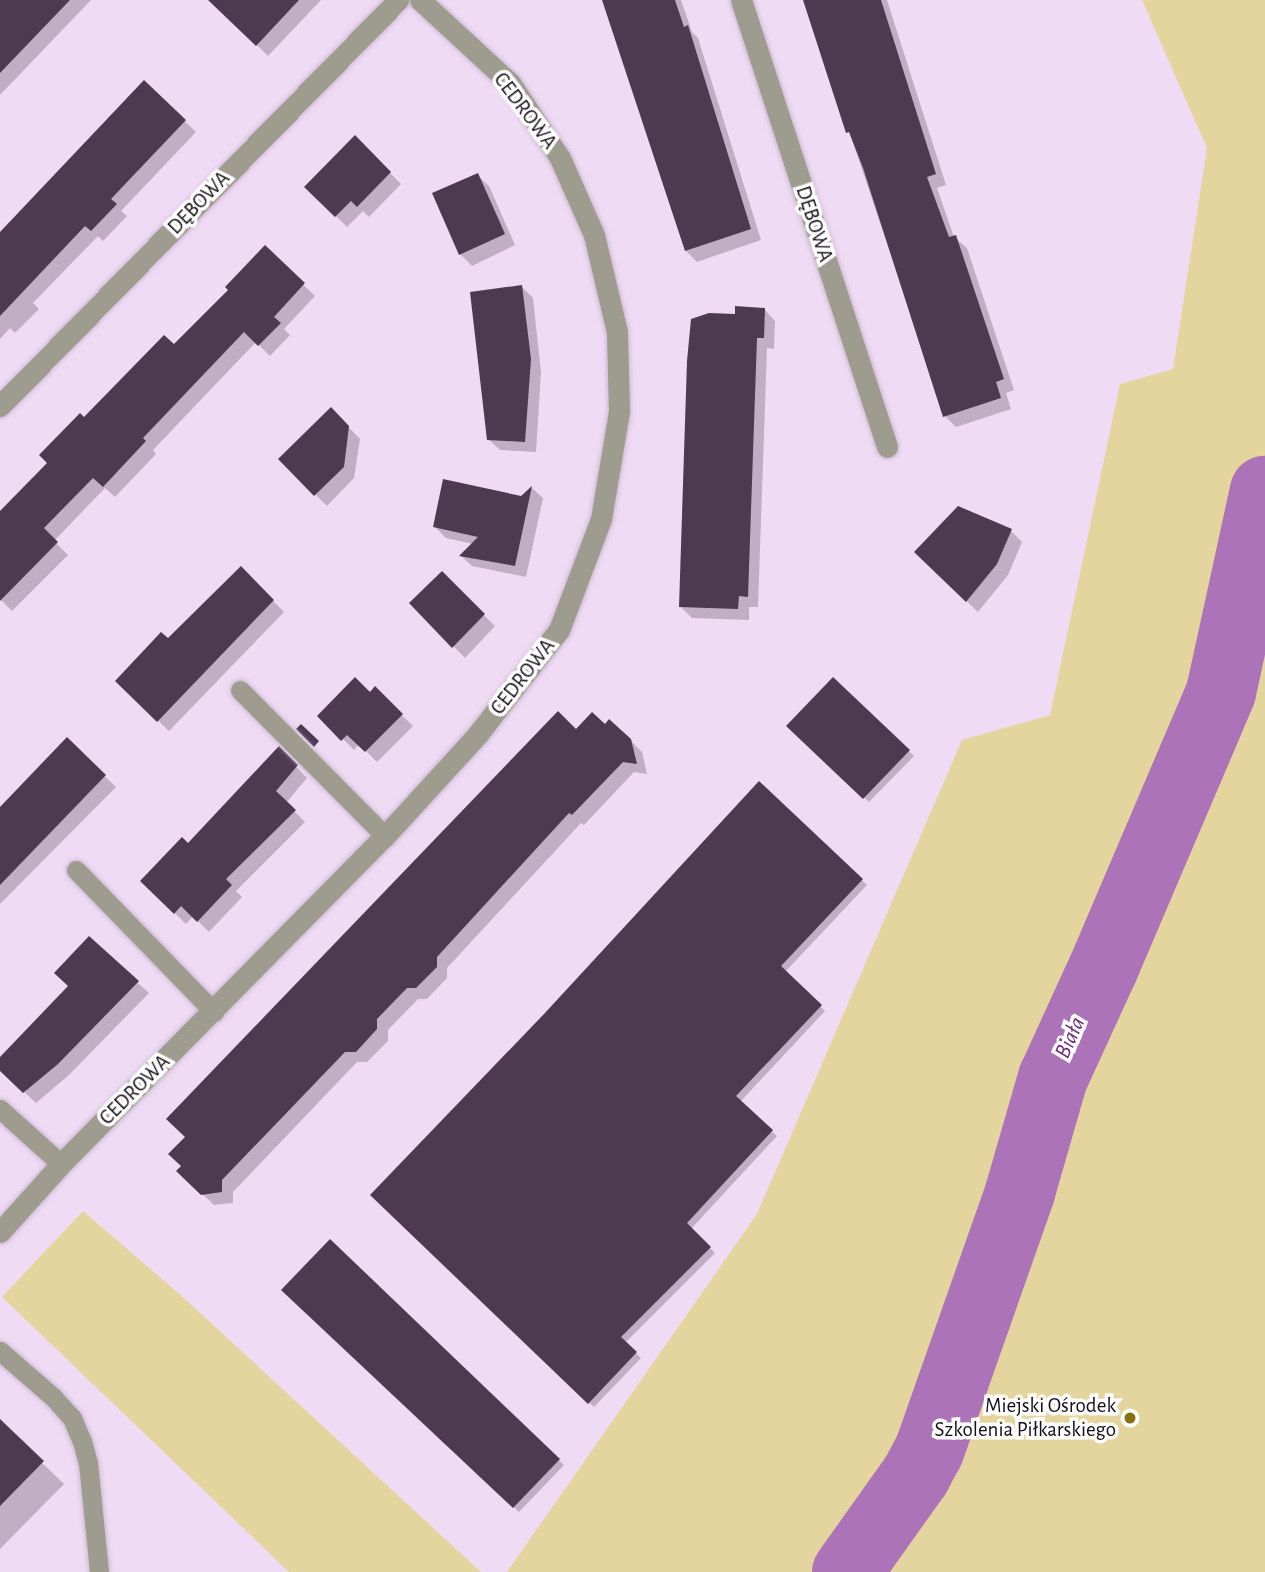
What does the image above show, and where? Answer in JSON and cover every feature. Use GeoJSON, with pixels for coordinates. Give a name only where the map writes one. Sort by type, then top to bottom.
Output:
{"type":"FeatureCollection","features":[{"type":"Feature","properties":{"kind":"street","name":"DĘBOWA"},"geometry":{"type":"LineString","coordinates":[[0,406],[398,0]]}},
{"type":"Feature","properties":{"kind":"street","name":"CEDROWA"},"geometry":{"type":"LineString","coordinates":[[0,1232],[61,1164],[385,836],[478,734],[559,630],[601,519],[619,411],[617,332],[594,235],[561,158],[510,83],[419,0]]}},
{"type":"Feature","properties":{"kind":"street","name":"DĘBOWA"},"geometry":{"type":"LineString","coordinates":[[741,0],[887,447]]}},
{"type":"Feature","properties":{"kind":"lane"},"geometry":{"type":"LineString","coordinates":[[240,690],[385,836]]}},
{"type":"Feature","properties":{"kind":"lane"},"geometry":{"type":"LineString","coordinates":[[76,870],[214,1012]]}},
{"type":"Feature","properties":{"kind":"lane"},"geometry":{"type":"LineString","coordinates":[[0,1109],[61,1164]]}},
{"type":"Feature","properties":{"kind":"lane"},"geometry":{"type":"LineString","coordinates":[[0,1352],[72,1418],[88,1463],[99,1572]]}},
{"type":"Feature","properties":{"kind":"shaded area"},"geometry":{"type":"Polygon","coordinates":[[[1142,0],[1265,0],[1265,1572],[507,1572],[757,1214],[962,740],[1050,715],[1120,384],[1173,369],[1207,148],[1142,0]]]}},
{"type":"Feature","properties":{"kind":"shaded area"},"geometry":{"type":"Polygon","coordinates":[[[83,1211],[185,1299],[481,1572],[289,1572],[2,1297],[83,1211]]]}},
{"type":"Feature","properties":{"kind":"building"},"geometry":{"type":"Polygon","coordinates":[[[0,0],[70,0],[0,73],[0,0]]]}},
{"type":"Feature","properties":{"kind":"building"},"geometry":{"type":"Polygon","coordinates":[[[208,0],[299,0],[256,46],[208,0]]]}},
{"type":"Feature","properties":{"kind":"building"},"geometry":{"type":"Polygon","coordinates":[[[602,0],[675,0],[684,27],[688,25],[751,229],[685,251],[602,0]]]}},
{"type":"Feature","properties":{"kind":"building"},"geometry":{"type":"Polygon","coordinates":[[[803,0],[881,0],[936,174],[927,177],[949,237],[956,235],[1004,379],[996,382],[1001,398],[943,417],[863,168],[849,132],[846,133],[803,0]]]}},
{"type":"Feature","properties":{"kind":"building"},"geometry":{"type":"Polygon","coordinates":[[[144,80],[186,120],[111,199],[117,204],[91,231],[85,226],[0,316],[0,232],[144,80]]]}},
{"type":"Feature","properties":{"kind":"building"},"geometry":{"type":"Polygon","coordinates":[[[355,135],[391,172],[357,207],[351,201],[335,217],[304,187],[355,135]]]}},
{"type":"Feature","properties":{"kind":"building"},"geometry":{"type":"Polygon","coordinates":[[[478,173],[505,234],[459,255],[432,193],[478,173]]]}},
{"type":"Feature","properties":{"kind":"building"},"geometry":{"type":"Polygon","coordinates":[[[265,245],[305,283],[274,317],[281,323],[258,346],[244,332],[143,438],[146,441],[103,487],[93,478],[44,528],[58,542],[0,601],[0,511],[47,463],[39,455],[80,413],[84,417],[164,335],[174,344],[228,290],[225,287],[265,245]]]}},
{"type":"Feature","properties":{"kind":"building"},"geometry":{"type":"Polygon","coordinates":[[[522,285],[531,359],[525,442],[487,440],[470,292],[522,285]]]}},
{"type":"Feature","properties":{"kind":"building"},"geometry":{"type":"Polygon","coordinates":[[[735,306],[765,308],[764,338],[757,338],[748,597],[739,596],[738,609],[679,607],[687,361],[691,319],[709,313],[735,314],[735,306]]]}},
{"type":"Feature","properties":{"kind":"building"},"geometry":{"type":"Polygon","coordinates":[[[331,407],[349,426],[344,467],[314,496],[278,459],[331,407]]]}},
{"type":"Feature","properties":{"kind":"building"},"geometry":{"type":"Polygon","coordinates":[[[443,479],[521,496],[532,486],[515,566],[459,556],[478,537],[433,527],[443,479]]]}},
{"type":"Feature","properties":{"kind":"building"},"geometry":{"type":"Polygon","coordinates":[[[958,506],[1012,529],[997,564],[966,602],[914,552],[958,506]]]}},
{"type":"Feature","properties":{"kind":"building"},"geometry":{"type":"Polygon","coordinates":[[[241,566],[274,600],[157,722],[115,681],[161,632],[168,638],[241,566]]]}},
{"type":"Feature","properties":{"kind":"building"},"geometry":{"type":"Polygon","coordinates":[[[442,571],[485,614],[452,648],[409,603],[442,571]]]}},
{"type":"Feature","properties":{"kind":"building"},"geometry":{"type":"Polygon","coordinates":[[[355,677],[370,692],[375,686],[403,714],[365,752],[347,735],[341,741],[317,716],[355,677]]]}},
{"type":"Feature","properties":{"kind":"building"},"geometry":{"type":"Polygon","coordinates":[[[833,677],[910,750],[863,799],[786,726],[833,677]]]}},
{"type":"Feature","properties":{"kind":"building"},"geometry":{"type":"Polygon","coordinates":[[[558,711],[576,729],[592,712],[605,724],[609,719],[631,739],[637,764],[623,762],[572,815],[569,813],[437,957],[437,967],[416,988],[407,988],[377,1019],[377,1029],[356,1052],[345,1052],[222,1180],[222,1192],[201,1195],[176,1171],[181,1166],[168,1154],[185,1137],[166,1119],[558,711]]]}},
{"type":"Feature","properties":{"kind":"building"},"geometry":{"type":"Polygon","coordinates":[[[301,724],[319,741],[314,747],[296,729],[301,724]]]}},
{"type":"Feature","properties":{"kind":"building"},"geometry":{"type":"Polygon","coordinates":[[[67,737],[106,775],[0,885],[0,807],[67,737]]]}},
{"type":"Feature","properties":{"kind":"building"},"geometry":{"type":"Polygon","coordinates":[[[279,746],[298,765],[276,791],[296,810],[226,879],[232,885],[197,922],[181,906],[174,914],[140,881],[182,837],[188,843],[279,746]]]}},
{"type":"Feature","properties":{"kind":"building"},"geometry":{"type":"Polygon","coordinates":[[[759,781],[863,879],[781,966],[822,1005],[736,1096],[773,1130],[687,1223],[711,1247],[621,1337],[637,1352],[588,1404],[370,1195],[544,1014],[759,781]]]}},
{"type":"Feature","properties":{"kind":"building"},"geometry":{"type":"Polygon","coordinates":[[[89,936],[139,981],[58,1064],[23,1093],[0,1071],[0,1057],[68,986],[54,973],[89,936]]]}},
{"type":"Feature","properties":{"kind":"building"},"geometry":{"type":"Polygon","coordinates":[[[330,1239],[560,1459],[513,1508],[281,1290],[330,1239]]]}},
{"type":"Feature","properties":{"kind":"building"},"geometry":{"type":"Polygon","coordinates":[[[0,1419],[44,1461],[0,1506],[0,1419]]]}},
{"type":"Feature","properties":{"kind":"waterway","name":"Biała"},"geometry":{"type":"LineString","coordinates":[[847,1572],[916,1475],[929,1451],[1020,1192],[1053,1078],[1103,969],[1221,692],[1265,491]]}},
{"type":"Feature","properties":{"kind":"place","name":"Miejski Ośrodek Szkolenia Piłkarskiego"},"geometry":{"type":"Point","coordinates":[1130,1418]}}]}
